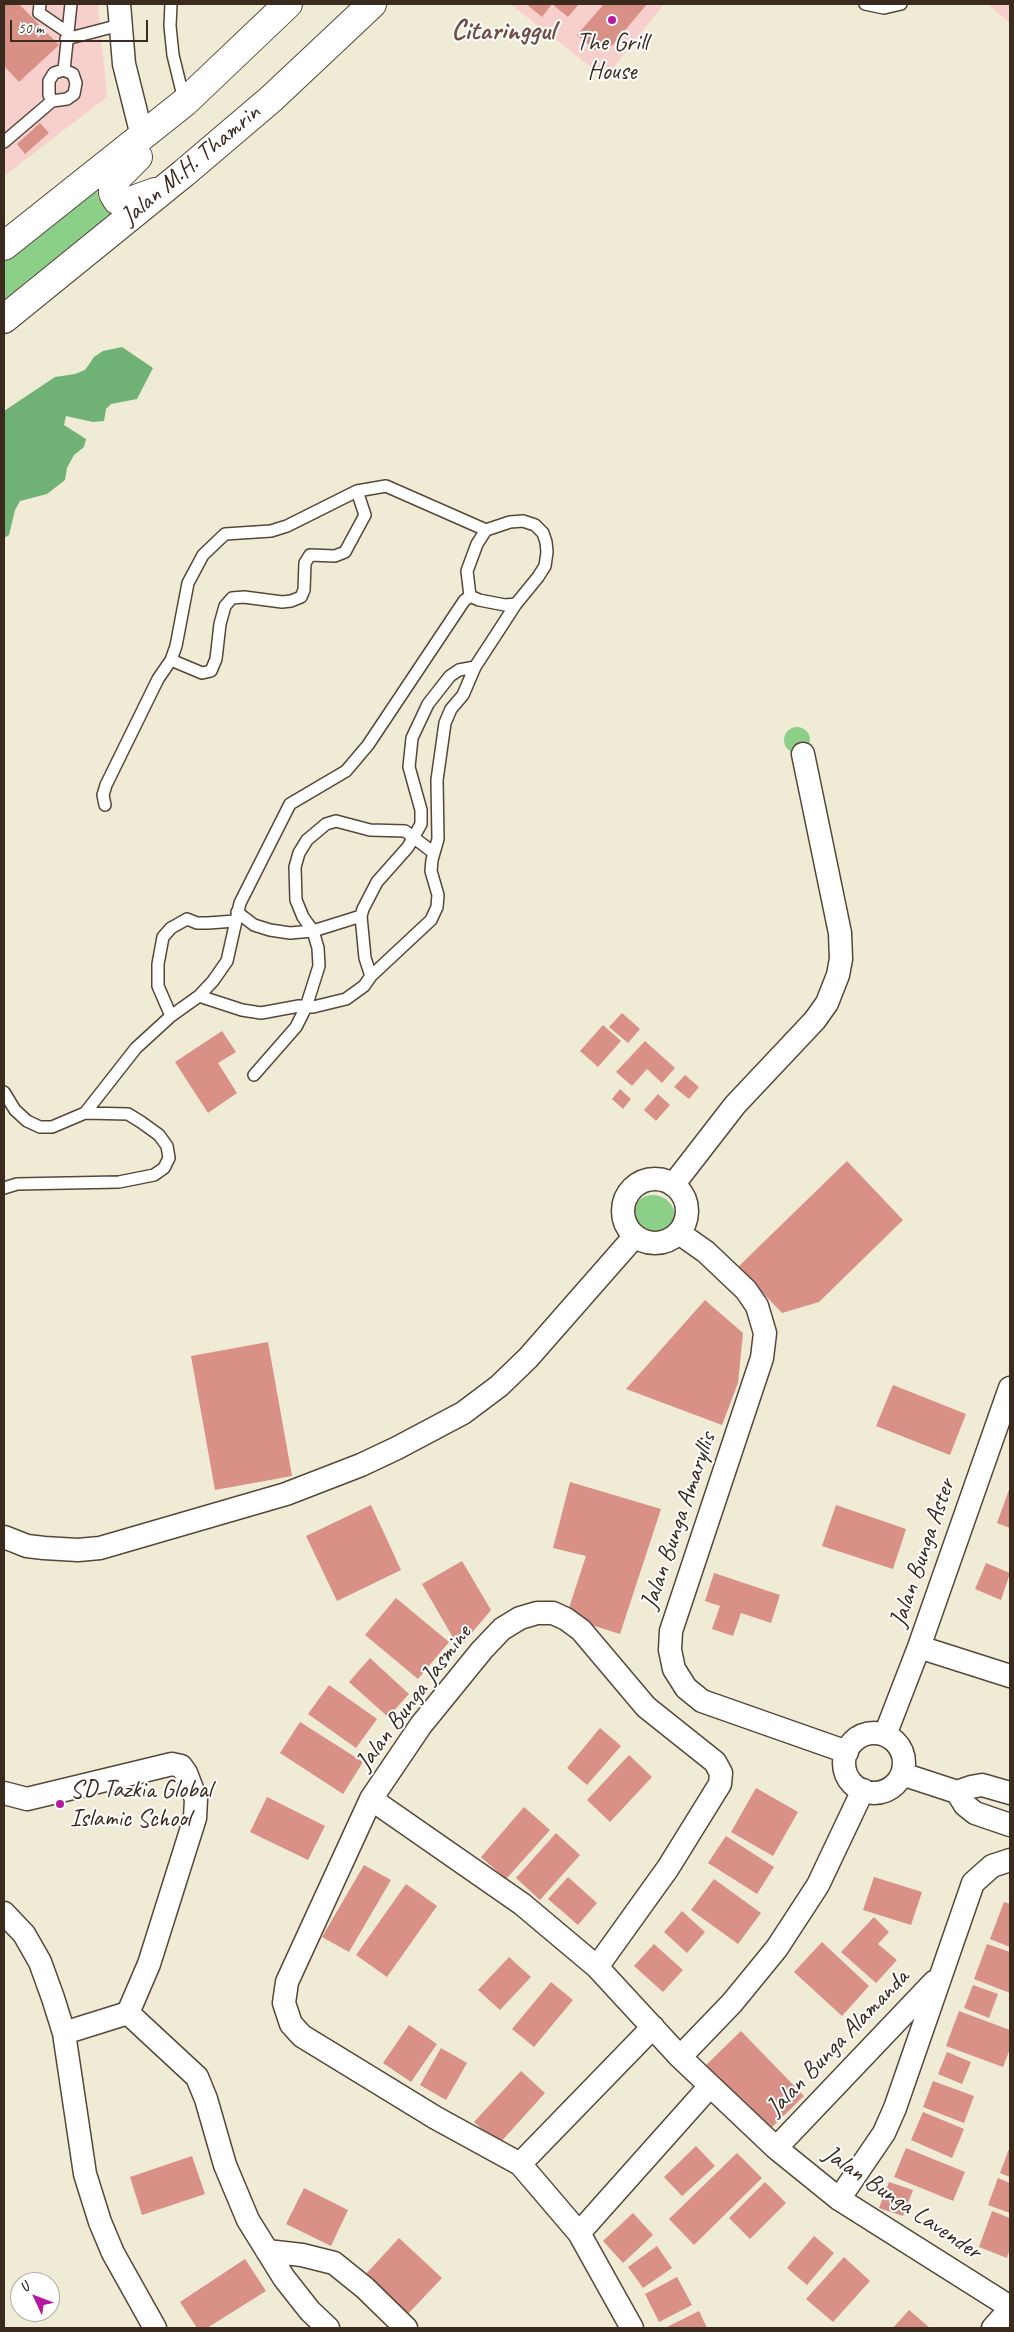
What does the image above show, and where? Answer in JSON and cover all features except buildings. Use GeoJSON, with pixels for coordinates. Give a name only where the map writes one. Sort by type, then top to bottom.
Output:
{"type":"FeatureCollection","features":[{"type":"Feature","properties":{"kind":"main road","name":"Jalan M.H. Thamrin"},"geometry":{"type":"LineString","coordinates":[[4,246],[185,102],[288,4]]}},
{"type":"Feature","properties":{"kind":"main road","name":"Jalan M.H. Thamrin"},"geometry":{"type":"LineString","coordinates":[[4,319],[184,173],[271,99],[372,4]]}},
{"type":"Feature","properties":{"kind":"main road"},"geometry":{"type":"LineString","coordinates":[[184,173],[155,192],[130,201],[117,200],[113,193],[114,182],[168,130],[185,102]]}},
{"type":"Feature","properties":{"kind":"street"},"geometry":{"type":"LineString","coordinates":[[119,14],[124,64],[142,136]]}},
{"type":"Feature","properties":{"kind":"street"},"geometry":{"type":"LineString","coordinates":[[673,1185],[735,1105],[815,1020],[827,1003],[838,975],[841,958],[840,933],[803,754]]}},
{"type":"Feature","properties":{"kind":"street"},"geometry":{"type":"LineString","coordinates":[[657,1180],[673,1185],[680,1191],[687,1208],[687,1217],[679,1233],[662,1242],[643,1241],[635,1236],[629,1230],[624,1213],[624,1204],[633,1189],[640,1184],[657,1180]]}},
{"type":"Feature","properties":{"kind":"street","name":"Jalan Bunga Amaryllis"},"geometry":{"type":"LineString","coordinates":[[679,1233],[706,1252],[746,1290],[757,1306],[765,1333],[762,1358],[671,1631],[670,1650],[674,1669],[686,1688],[702,1701],[847,1752]]}},
{"type":"Feature","properties":{"kind":"street"},"geometry":{"type":"LineString","coordinates":[[4,1537],[27,1546],[44,1548],[78,1550],[100,1548],[286,1494],[360,1465],[431,1432],[464,1413],[499,1386],[534,1351],[635,1236]]}},
{"type":"Feature","properties":{"kind":"street","name":"Jalan Bunga Aster"},"geometry":{"type":"LineString","coordinates":[[885,1735],[919,1647],[1010,1388]]}},
{"type":"Feature","properties":{"kind":"street","name":"Jalan Bunga Jasmine"},"geometry":{"type":"LineString","coordinates":[[520,2164],[436,2118],[302,2036],[291,2024],[284,2003],[287,1982],[371,1800],[421,1725],[482,1650],[502,1629],[520,1618],[537,1613],[553,1614],[566,1619],[581,1630],[646,1707],[715,1762],[721,1773],[720,1784],[668,1868],[597,1967]]}},
{"type":"Feature","properties":{"kind":"street"},"geometry":{"type":"LineString","coordinates":[[919,1647],[1010,1676]]}},
{"type":"Feature","properties":{"kind":"street"},"geometry":{"type":"LineString","coordinates":[[867,1734],[885,1735],[900,1747],[904,1764],[902,1774],[890,1788],[882,1792],[863,1790],[849,1779],[844,1761],[847,1752],[851,1744],[867,1734]]}},
{"type":"Feature","properties":{"kind":"street"},"geometry":{"type":"LineString","coordinates":[[4,1793],[27,1799],[172,1764],[181,1766],[196,1798],[191,1833],[149,1964],[128,2013],[64,2033]]}},
{"type":"Feature","properties":{"kind":"street"},"geometry":{"type":"LineString","coordinates":[[902,1774],[957,1792],[971,1786],[982,1785],[1010,1794]]}},
{"type":"Feature","properties":{"kind":"street"},"geometry":{"type":"LineString","coordinates":[[680,2057],[732,2003],[777,1948],[818,1885],[863,1790]]}},
{"type":"Feature","properties":{"kind":"street"},"geometry":{"type":"LineString","coordinates":[[957,1792],[964,1805],[974,1814],[1010,1825]]}},
{"type":"Feature","properties":{"kind":"street","name":"Jalan Bunga Lavender"},"geometry":{"type":"LineString","coordinates":[[371,1800],[522,1904],[597,1967],[680,2057],[710,2086],[776,2148],[839,2199],[1010,2308]]}},
{"type":"Feature","properties":{"kind":"street","name":"Jalan Bunga Alamanda"},"geometry":{"type":"LineString","coordinates":[[839,2199],[871,2153],[888,2124],[973,1883],[992,1866],[1010,1860]]}},
{"type":"Feature","properties":{"kind":"street"},"geometry":{"type":"LineString","coordinates":[[4,1913],[24,1934],[40,1962],[64,2033],[85,2174],[100,2222],[124,2275],[155,2328]]}},
{"type":"Feature","properties":{"kind":"street","name":"Jalan Bunga Alamanda"},"geometry":{"type":"LineString","coordinates":[[776,2148],[940,1976]]}},
{"type":"Feature","properties":{"kind":"street"},"geometry":{"type":"LineString","coordinates":[[128,2013],[197,2077],[206,2099],[225,2166],[248,2220],[300,2298],[328,2328]]}},
{"type":"Feature","properties":{"kind":"street"},"geometry":{"type":"LineString","coordinates":[[632,2328],[580,2233],[520,2164],[653,2027]]}},
{"type":"Feature","properties":{"kind":"street"},"geometry":{"type":"LineString","coordinates":[[580,2233],[710,2086]]}},
{"type":"Feature","properties":{"kind":"street"},"geometry":{"type":"LineString","coordinates":[[267,2251],[302,2255],[334,2263],[365,2288],[406,2328]]}},
{"type":"Feature","properties":{"kind":"street"},"geometry":{"type":"LineString","coordinates":[[993,2328],[1010,2308]]}},
{"type":"Feature","properties":{"kind":"lane"},"geometry":{"type":"LineString","coordinates":[[40,4],[39,13],[67,36]]}},
{"type":"Feature","properties":{"kind":"lane"},"geometry":{"type":"LineString","coordinates":[[64,70],[71,4]]}},
{"type":"Feature","properties":{"kind":"lane"},"geometry":{"type":"LineString","coordinates":[[171,4],[170,26],[173,55],[185,102]]}},
{"type":"Feature","properties":{"kind":"lane"},"geometry":{"type":"LineString","coordinates":[[865,4],[884,8],[901,4]]}},
{"type":"Feature","properties":{"kind":"lane"},"geometry":{"type":"LineString","coordinates":[[67,36],[119,14]]}},
{"type":"Feature","properties":{"kind":"lane"},"geometry":{"type":"LineString","coordinates":[[4,142],[52,101],[67,99],[74,94],[76,83],[73,74],[64,70],[54,74],[49,81],[49,95],[52,101]]}},
{"type":"Feature","properties":{"kind":"lane"},"geometry":{"type":"LineString","coordinates":[[105,805],[103,795],[106,785],[158,679],[171,660],[178,638],[188,583],[203,555],[225,534],[271,531],[287,526],[357,492],[386,486],[486,530]]}},
{"type":"Feature","properties":{"kind":"lane"},"geometry":{"type":"LineString","coordinates":[[171,660],[202,673],[211,671],[216,659],[220,624],[225,606],[232,598],[244,596],[282,602],[301,597],[304,590],[305,564],[310,555],[335,556],[345,552],[365,515],[357,492]]}},
{"type":"Feature","properties":{"kind":"lane"},"geometry":{"type":"LineString","coordinates":[[199,996],[242,1010],[261,1013],[313,1007],[346,999],[364,986],[371,976],[432,920],[437,907],[438,895],[432,871],[438,839],[437,780],[445,723],[451,708],[462,695],[475,667],[516,604],[531,588],[545,566],[548,552],[543,533],[535,525],[523,520],[486,530],[477,544],[468,571],[470,596]]}},
{"type":"Feature","properties":{"kind":"lane"},"geometry":{"type":"LineString","coordinates":[[470,596],[479,600],[505,605],[516,604]]}},
{"type":"Feature","properties":{"kind":"lane"},"geometry":{"type":"LineString","coordinates":[[4,1092],[15,1110],[27,1121],[40,1127],[52,1127],[85,1112],[136,1048],[171,1016],[199,996],[214,981],[227,961],[236,917],[249,882],[290,804],[346,771],[368,745],[464,600],[470,596]]}},
{"type":"Feature","properties":{"kind":"lane"},"geometry":{"type":"LineString","coordinates":[[371,976],[365,958],[361,916],[367,898],[377,882],[408,847],[421,824],[421,810],[409,768],[412,738],[428,704],[450,676],[459,670],[475,667]]}},
{"type":"Feature","properties":{"kind":"lane"},"geometry":{"type":"LineString","coordinates":[[254,1076],[296,1028],[306,1007],[319,966],[318,948],[314,931],[303,917],[296,900],[294,881],[299,853],[316,830],[336,821],[370,830],[405,831],[434,853]]}},
{"type":"Feature","properties":{"kind":"lane"},"geometry":{"type":"LineString","coordinates":[[171,1016],[158,986],[158,964],[163,938],[171,928],[187,919],[202,923],[219,924],[236,917],[270,930],[290,933],[314,931],[361,916]]}},
{"type":"Feature","properties":{"kind":"lane"},"geometry":{"type":"LineString","coordinates":[[4,1188],[17,1184],[119,1182],[154,1175],[164,1168],[169,1158],[167,1146],[159,1135],[141,1122],[128,1114],[85,1112]]}},
{"type":"Feature","properties":{"kind":"lane"},"geometry":{"type":"LineString","coordinates":[[4,1179],[17,1184]]}},
{"type":"Feature","properties":{"kind":"shaded area"},"geometry":{"type":"Polygon","coordinates":[[[4,4],[98,4],[107,97],[4,176],[4,4]]]}},
{"type":"Feature","properties":{"kind":"shaded area"},"geometry":{"type":"Polygon","coordinates":[[[510,4],[664,4],[605,78],[510,4]]]}},
{"type":"Feature","properties":{"kind":"shaded area"},"geometry":{"type":"Polygon","coordinates":[[[987,4],[1010,4],[1010,23],[987,4]]]}},
{"type":"Feature","properties":{"kind":"green space"},"geometry":{"type":"Polygon","coordinates":[[[97,187],[98,198],[107,209],[122,209],[4,302],[4,261],[97,187]]]}},
{"type":"Feature","properties":{"kind":"green space"},"geometry":{"type":"Polygon","coordinates":[[[122,347],[153,368],[137,399],[111,404],[106,409],[104,421],[93,422],[66,416],[64,425],[86,439],[84,447],[74,455],[67,468],[65,480],[47,494],[20,501],[15,510],[9,535],[4,538],[4,411],[55,377],[75,374],[85,370],[94,357],[103,351],[122,347]]]}},
{"type":"Feature","properties":{"kind":"green space"},"geometry":{"type":"Polygon","coordinates":[[[797,727],[806,731],[810,740],[806,749],[797,753],[788,749],[784,740],[788,731],[797,727]]]}},
{"type":"Feature","properties":{"kind":"green space"},"geometry":{"type":"Polygon","coordinates":[[[653,1195],[665,1199],[671,1205],[675,1217],[671,1229],[665,1235],[653,1239],[641,1235],[635,1229],[631,1217],[635,1205],[641,1199],[653,1195]]]}},
{"type":"Feature","properties":{"kind":"place","name":"The Grill House"},"geometry":{"type":"Point","coordinates":[612,20]}},
{"type":"Feature","properties":{"kind":"place","name":"SD Tazkia Global Islamic School"},"geometry":{"type":"Point","coordinates":[60,1804]}},
{"type":"Feature","properties":{"kind":"district","name":"Citaringgul"},"geometry":{"type":"Point","coordinates":[503,32]}}]}
